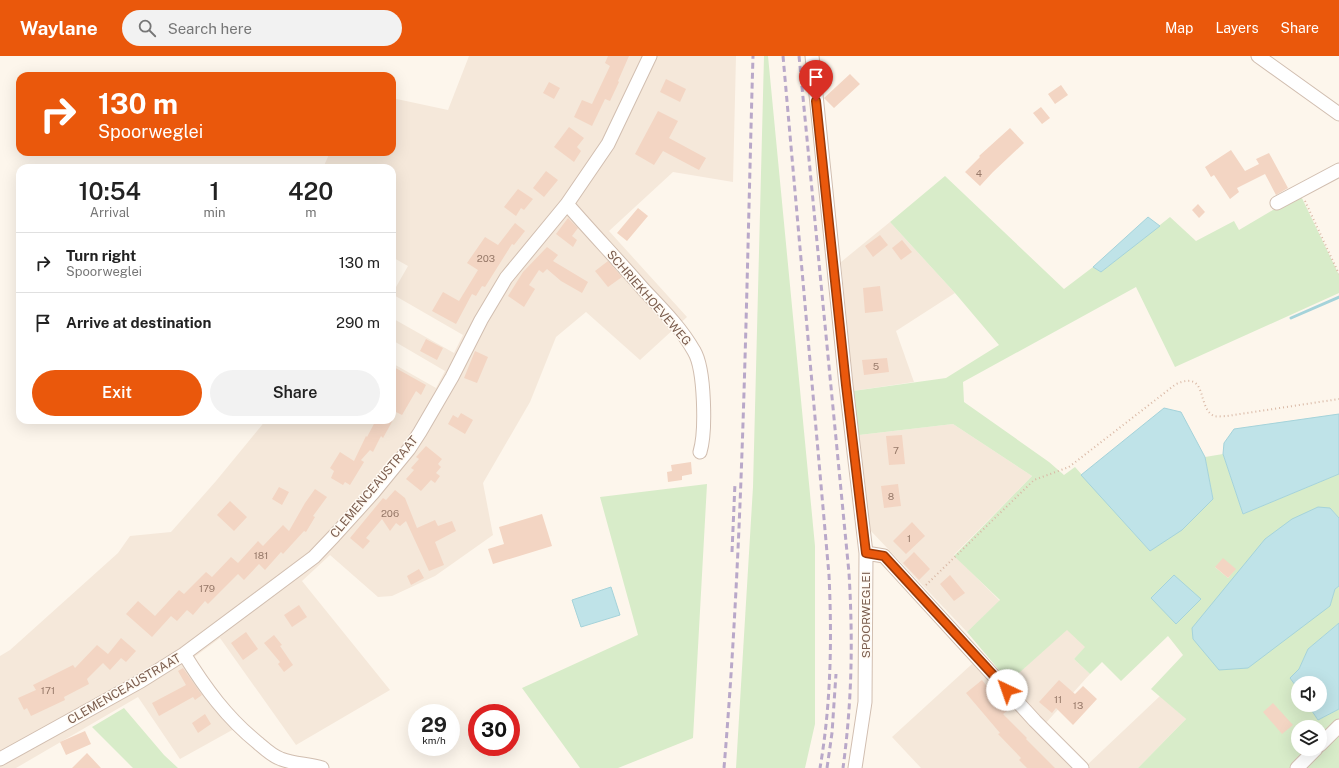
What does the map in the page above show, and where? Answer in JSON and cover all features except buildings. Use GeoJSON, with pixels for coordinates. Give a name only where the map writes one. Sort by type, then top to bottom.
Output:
{"type":"FeatureCollection","features":[{"type":"Feature","properties":{"kind":"street","name":"CLEMENCEAUSTRAAT"},"geometry":{"type":"LineString","coordinates":[[0,759],[141,681],[184,654],[314,557],[373,493],[420,432],[452,377],[481,320],[506,278],[567,204],[608,144],[650,56]]}},
{"type":"Feature","properties":{"kind":"street","name":"SPOORWEGLEI"},"geometry":{"type":"LineString","coordinates":[[812,56],[846,385],[866,553],[866,702],[855,768]]}},
{"type":"Feature","properties":{"kind":"street"},"geometry":{"type":"LineString","coordinates":[[1258,56],[1339,114]]}},
{"type":"Feature","properties":{"kind":"street"},"geometry":{"type":"LineString","coordinates":[[1277,203],[1339,170]]}},
{"type":"Feature","properties":{"kind":"street","name":"SCHRIEKHOEVEWEG"},"geometry":{"type":"LineString","coordinates":[[567,204],[667,315],[695,352],[700,368],[702,393],[703,426],[700,452]]}},
{"type":"Feature","properties":{"kind":"street"},"geometry":{"type":"LineString","coordinates":[[866,553],[884,556],[1035,721],[1082,768]]}},
{"type":"Feature","properties":{"kind":"street"},"geometry":{"type":"LineString","coordinates":[[184,654],[206,688],[225,713],[251,738],[279,758],[289,762],[311,764],[322,768]]}},
{"type":"Feature","properties":{"kind":"street"},"geometry":{"type":"LineString","coordinates":[[1327,738],[1339,726]]}},
{"type":"Feature","properties":{"kind":"street"},"geometry":{"type":"LineString","coordinates":[[1297,768],[1309,756]]}},
{"type":"Feature","properties":{"kind":"path"},"geometry":{"type":"LineString","coordinates":[[1300,190],[1339,274]]}},
{"type":"Feature","properties":{"kind":"path"},"geometry":{"type":"LineString","coordinates":[[918,593],[1034,480],[1069,467],[1176,384],[1184,381],[1193,381],[1198,385],[1209,412],[1217,416],[1227,416],[1339,399]]}},
{"type":"Feature","properties":{"kind":"shaded area"},"geometry":{"type":"Polygon","coordinates":[[[469,56],[736,56],[733,182],[673,172],[609,231],[687,317],[640,360],[586,312],[556,337],[530,402],[483,483],[493,535],[435,576],[392,596],[378,597],[330,555],[302,581],[390,690],[296,745],[220,638],[193,658],[243,724],[180,759],[138,697],[16,768],[0,768],[0,656],[10,650],[118,553],[130,536],[171,532],[216,481],[263,424],[396,424],[396,365],[436,388],[445,371],[396,342],[396,320],[454,353],[463,335],[396,296],[396,287],[408,266],[396,259],[396,164],[325,164],[328,156],[396,156],[396,99],[448,110],[469,56]]]}},
{"type":"Feature","properties":{"kind":"shaded area"},"geometry":{"type":"Polygon","coordinates":[[[890,222],[955,293],[896,331],[914,382],[853,391],[841,262],[890,222]]]}},
{"type":"Feature","properties":{"kind":"shaded area"},"geometry":{"type":"Polygon","coordinates":[[[953,424],[1032,476],[954,555],[1000,601],[967,632],[870,530],[859,435],[953,424]]]}},
{"type":"Feature","properties":{"kind":"shaded area"},"geometry":{"type":"Polygon","coordinates":[[[1067,629],[1086,647],[1074,659],[1090,674],[1044,725],[1086,766],[1160,696],[1186,719],[1138,768],[921,768],[892,737],[972,664],[1009,682],[1067,629]]]}},
{"type":"Feature","properties":{"kind":"green space"},"geometry":{"type":"Polygon","coordinates":[[[764,56],[768,56],[815,546],[815,724],[805,768],[736,768],[753,487],[764,56]]]}},
{"type":"Feature","properties":{"kind":"green space"},"geometry":{"type":"Polygon","coordinates":[[[945,176],[1064,289],[1093,267],[1101,272],[1170,217],[1196,241],[1234,221],[1239,230],[1300,194],[1339,275],[1339,293],[1175,367],[1136,287],[963,382],[964,402],[1049,462],[1064,475],[1075,467],[1150,551],[1213,499],[1205,457],[1223,454],[1243,514],[1339,474],[1339,518],[1330,508],[1330,606],[1335,589],[1339,586],[1339,623],[1308,649],[1299,669],[1290,678],[1291,712],[1313,712],[1318,720],[1339,709],[1339,768],[1138,768],[1186,719],[1151,689],[1183,655],[1168,636],[1121,681],[1102,662],[1090,674],[1074,659],[1085,647],[1067,630],[1009,682],[967,632],[1000,600],[954,556],[1032,476],[953,424],[859,435],[853,391],[946,378],[999,345],[955,293],[890,222],[945,176]],[[1215,567],[1228,578],[1235,569],[1215,567]]]}},
{"type":"Feature","properties":{"kind":"green space"},"geometry":{"type":"Polygon","coordinates":[[[707,484],[693,738],[618,768],[580,768],[522,688],[638,635],[600,497],[707,484]]]}},
{"type":"Feature","properties":{"kind":"green space"},"geometry":{"type":"Polygon","coordinates":[[[124,708],[164,755],[178,768],[133,768],[92,727],[124,708]]]}},
{"type":"Feature","properties":{"kind":"water"},"geometry":{"type":"Polygon","coordinates":[[[1148,217],[1160,226],[1101,272],[1093,267],[1148,217]]]}},
{"type":"Feature","properties":{"kind":"water"},"geometry":{"type":"Polygon","coordinates":[[[1164,408],[1181,412],[1205,457],[1213,499],[1182,530],[1150,551],[1081,475],[1164,408]]]}},
{"type":"Feature","properties":{"kind":"water"},"geometry":{"type":"Polygon","coordinates":[[[1339,414],[1339,474],[1243,514],[1223,454],[1224,443],[1234,429],[1339,414]]]}},
{"type":"Feature","properties":{"kind":"water"},"geometry":{"type":"Polygon","coordinates":[[[1318,507],[1330,508],[1339,518],[1339,586],[1335,589],[1330,606],[1248,668],[1219,670],[1193,639],[1192,628],[1265,539],[1292,519],[1318,507]]]}},
{"type":"Feature","properties":{"kind":"water"},"geometry":{"type":"Polygon","coordinates":[[[1174,575],[1201,599],[1176,624],[1151,598],[1174,575]]]}},
{"type":"Feature","properties":{"kind":"water"},"geometry":{"type":"Polygon","coordinates":[[[611,587],[620,615],[581,627],[572,600],[611,587]]]}},
{"type":"Feature","properties":{"kind":"water"},"geometry":{"type":"Polygon","coordinates":[[[1339,623],[1339,709],[1318,720],[1313,712],[1327,712],[1327,676],[1292,676],[1299,669],[1308,649],[1339,623]]]}},
{"type":"Feature","properties":{"kind":"waterway"},"geometry":{"type":"LineString","coordinates":[[1291,318],[1339,297]]}},
{"type":"Feature","properties":{"kind":"railway"},"geometry":{"type":"LineString","coordinates":[[724,768],[731,679],[740,501],[753,56]]}},
{"type":"Feature","properties":{"kind":"railway"},"geometry":{"type":"LineString","coordinates":[[783,56],[829,575],[830,672],[824,744],[820,768]]}},
{"type":"Feature","properties":{"kind":"railway"},"geometry":{"type":"LineString","coordinates":[[799,56],[849,573],[851,671],[843,768]]}},
{"type":"Feature","properties":{"kind":"railway"},"geometry":{"type":"LineString","coordinates":[[732,552],[735,483]]}},
{"type":"Feature","properties":{"kind":"railway"},"geometry":{"type":"LineString","coordinates":[[827,768],[832,733],[836,674]]}},
{"type":"Feature","properties":{"kind":"route"},"geometry":{"type":"LineString","coordinates":[[816,101],[846,385],[866,553],[884,556],[1007,690]]}}]}
